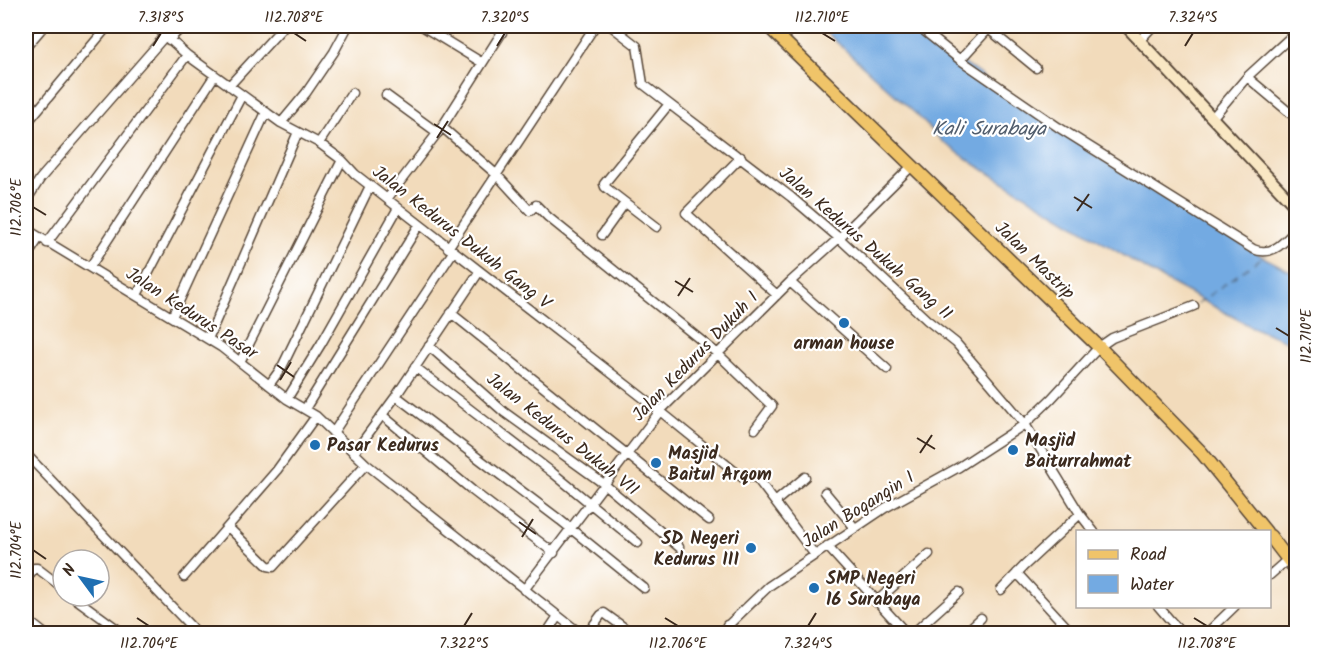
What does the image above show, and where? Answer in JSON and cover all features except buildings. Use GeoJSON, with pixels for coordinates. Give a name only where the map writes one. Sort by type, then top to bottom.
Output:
{"type":"FeatureCollection","features":[{"type":"Feature","properties":{"kind":"main road","name":"Jalan Mastrip"},"geometry":{"type":"LineString","coordinates":[[768,26],[1099,347],[1202,453],[1265,530]]}},
{"type":"Feature","properties":{"kind":"main road"},"geometry":{"type":"LineString","coordinates":[[1126,26],[1296,207]]}},
{"type":"Feature","properties":{"kind":"main road"},"geometry":{"type":"LineString","coordinates":[[1271,538],[1296,570]]}},
{"type":"Feature","properties":{"kind":"street"},"geometry":{"type":"LineString","coordinates":[[26,48],[44,26]]}},
{"type":"Feature","properties":{"kind":"street"},"geometry":{"type":"LineString","coordinates":[[26,124],[108,26]]}},
{"type":"Feature","properties":{"kind":"street","name":"Jalan Kedurus Dukuh Gang V"},"geometry":{"type":"LineString","coordinates":[[155,26],[187,56],[281,123],[319,143],[342,160],[370,186],[419,225],[743,478],[756,477],[775,502]]}},
{"type":"Feature","properties":{"kind":"street"},"geometry":{"type":"LineString","coordinates":[[26,201],[40,179],[167,38],[183,26]]}},
{"type":"Feature","properties":{"kind":"street"},"geometry":{"type":"LineString","coordinates":[[229,86],[284,26]]}},
{"type":"Feature","properties":{"kind":"street"},"geometry":{"type":"LineString","coordinates":[[281,123],[318,77],[348,26]]}},
{"type":"Feature","properties":{"kind":"street"},"geometry":{"type":"LineString","coordinates":[[422,26],[433,28],[482,62]]}},
{"type":"Feature","properties":{"kind":"street"},"geometry":{"type":"LineString","coordinates":[[387,199],[440,130],[506,26]]}},
{"type":"Feature","properties":{"kind":"street"},"geometry":{"type":"LineString","coordinates":[[333,433],[595,26]]}},
{"type":"Feature","properties":{"kind":"street","name":"Jalan Kedurus Dukuh Gang II"},"geometry":{"type":"LineString","coordinates":[[611,26],[637,46],[643,84],[741,157],[839,238],[927,320],[956,343],[1025,424],[1080,514],[1093,530]]}},
{"type":"Feature","properties":{"kind":"street"},"geometry":{"type":"LineString","coordinates":[[918,26],[960,60],[1058,127],[1253,249],[1260,252],[1271,251],[1279,247],[1296,230]]}},
{"type":"Feature","properties":{"kind":"street"},"geometry":{"type":"LineString","coordinates":[[1140,40],[1153,26]]}},
{"type":"Feature","properties":{"kind":"street"},"geometry":{"type":"LineString","coordinates":[[960,60],[988,27],[1036,68]]}},
{"type":"Feature","properties":{"kind":"street"},"geometry":{"type":"LineString","coordinates":[[1213,117],[1247,77],[1296,32]]}},
{"type":"Feature","properties":{"kind":"street"},"geometry":{"type":"LineString","coordinates":[[26,258],[43,240],[187,56]]}},
{"type":"Feature","properties":{"kind":"street"},"geometry":{"type":"LineString","coordinates":[[90,267],[214,75]]}},
{"type":"Feature","properties":{"kind":"street"},"geometry":{"type":"LineString","coordinates":[[1247,77],[1296,118]]}},
{"type":"Feature","properties":{"kind":"street"},"geometry":{"type":"LineString","coordinates":[[319,143],[352,93]]}},
{"type":"Feature","properties":{"kind":"street"},"geometry":{"type":"LineString","coordinates":[[386,94],[440,130],[497,176],[530,211],[536,205],[718,354],[772,406],[755,429]]}},
{"type":"Feature","properties":{"kind":"street"},"geometry":{"type":"LineString","coordinates":[[137,295],[242,95]]}},
{"type":"Feature","properties":{"kind":"street"},"geometry":{"type":"LineString","coordinates":[[657,227],[605,187],[606,180],[669,104]]}},
{"type":"Feature","properties":{"kind":"street"},"geometry":{"type":"LineString","coordinates":[[172,317],[266,112]]}},
{"type":"Feature","properties":{"kind":"street"},"geometry":{"type":"LineString","coordinates":[[208,339],[298,132]]}},
{"type":"Feature","properties":{"kind":"street"},"geometry":{"type":"LineString","coordinates":[[741,157],[686,213],[777,295]]}},
{"type":"Feature","properties":{"kind":"street"},"geometry":{"type":"LineString","coordinates":[[240,362],[342,160]]}},
{"type":"Feature","properties":{"kind":"street","name":"Jalan Kedurus Dukuh I"},"geometry":{"type":"LineString","coordinates":[[524,590],[660,411],[790,282],[839,238],[913,165]]}},
{"type":"Feature","properties":{"kind":"street"},"geometry":{"type":"LineString","coordinates":[[269,385],[282,367],[370,186]]}},
{"type":"Feature","properties":{"kind":"street"},"geometry":{"type":"LineString","coordinates":[[602,235],[625,203]]}},
{"type":"Feature","properties":{"kind":"street"},"geometry":{"type":"LineString","coordinates":[[286,399],[305,372],[398,208]]}},
{"type":"Feature","properties":{"kind":"street"},"geometry":{"type":"LineString","coordinates":[[305,409],[419,225]]}},
{"type":"Feature","properties":{"kind":"street","name":"Jalan Kedurus Pasar"},"geometry":{"type":"LineString","coordinates":[[26,229],[208,339],[286,399],[316,416],[366,464],[581,633]]}},
{"type":"Feature","properties":{"kind":"street"},"geometry":{"type":"LineString","coordinates":[[354,453],[396,396],[479,272]]}},
{"type":"Feature","properties":{"kind":"street"},"geometry":{"type":"LineString","coordinates":[[790,282],[887,369]]}},
{"type":"Feature","properties":{"kind":"street","name":"Jalan Bogangin I"},"geometry":{"type":"LineString","coordinates":[[719,633],[769,586],[826,546],[885,508],[959,467],[1025,424],[1099,347],[1112,338],[1194,306]]}},
{"type":"Feature","properties":{"kind":"street"},"geometry":{"type":"LineString","coordinates":[[451,313],[709,520]]}},
{"type":"Feature","properties":{"kind":"street","name":"Jalan Kedurus Dukuh VII"},"geometry":{"type":"LineString","coordinates":[[429,346],[504,412],[604,484],[679,547]]}},
{"type":"Feature","properties":{"kind":"street"},"geometry":{"type":"LineString","coordinates":[[415,367],[553,473],[589,505],[638,543]]}},
{"type":"Feature","properties":{"kind":"street"},"geometry":{"type":"LineString","coordinates":[[396,396],[571,528],[644,588]]}},
{"type":"Feature","properties":{"kind":"street"},"geometry":{"type":"LineString","coordinates":[[382,415],[473,491],[554,553]]}},
{"type":"Feature","properties":{"kind":"street"},"geometry":{"type":"LineString","coordinates":[[184,577],[278,470],[316,416]]}},
{"type":"Feature","properties":{"kind":"street"},"geometry":{"type":"LineString","coordinates":[[26,454],[198,633]]}},
{"type":"Feature","properties":{"kind":"street"},"geometry":{"type":"LineString","coordinates":[[228,526],[268,566],[273,567],[366,464]]}},
{"type":"Feature","properties":{"kind":"street"},"geometry":{"type":"LineString","coordinates":[[805,477],[775,502],[815,555]]}},
{"type":"Feature","properties":{"kind":"street"},"geometry":{"type":"LineString","coordinates":[[825,492],[855,528]]}},
{"type":"Feature","properties":{"kind":"street"},"geometry":{"type":"LineString","coordinates":[[1001,590],[1080,514]]}},
{"type":"Feature","properties":{"kind":"street"},"geometry":{"type":"LineString","coordinates":[[826,546],[907,633]]}},
{"type":"Feature","properties":{"kind":"street"},"geometry":{"type":"LineString","coordinates":[[876,602],[929,554]]}},
{"type":"Feature","properties":{"kind":"street"},"geometry":{"type":"LineString","coordinates":[[1271,573],[1288,559]]}},
{"type":"Feature","properties":{"kind":"street"},"geometry":{"type":"LineString","coordinates":[[26,580],[34,568],[51,578]]}},
{"type":"Feature","properties":{"kind":"street"},"geometry":{"type":"LineString","coordinates":[[1017,573],[1073,633]]}},
{"type":"Feature","properties":{"kind":"street"},"geometry":{"type":"LineString","coordinates":[[912,633],[959,592]]}},
{"type":"Feature","properties":{"kind":"street"},"geometry":{"type":"LineString","coordinates":[[89,608],[124,633]]}},
{"type":"Feature","properties":{"kind":"street"},"geometry":{"type":"LineString","coordinates":[[1160,608],[1182,633]]}},
{"type":"Feature","properties":{"kind":"street"},"geometry":{"type":"LineString","coordinates":[[1206,633],[1233,608]]}},
{"type":"Feature","properties":{"kind":"street"},"geometry":{"type":"LineString","coordinates":[[587,633],[604,614],[633,633]]}},
{"type":"Feature","properties":{"kind":"street"},"geometry":{"type":"LineString","coordinates":[[546,633],[558,616]]}},
{"type":"Feature","properties":{"kind":"street"},"geometry":{"type":"LineString","coordinates":[[964,633],[981,618]]}},
{"type":"Feature","properties":{"kind":"street"},"geometry":{"type":"LineString","coordinates":[[26,619],[44,633]]}},
{"type":"Feature","properties":{"kind":"street"},"geometry":{"type":"LineString","coordinates":[[727,625],[737,633]]}},
{"type":"Feature","properties":{"kind":"water","name":"Kali Surabaya"},"geometry":{"type":"Polygon","coordinates":[[[819,26],[910,26],[1113,167],[1265,258],[1296,274],[1296,345],[1252,327],[1159,277],[976,165],[943,142],[917,115],[819,26]]]}},
{"type":"Feature","properties":{"kind":"ferry route"},"geometry":{"type":"LineString","coordinates":[[1197,304],[1267,254]]}},
{"type":"Feature","properties":{"kind":"place","name":"arman house"},"geometry":{"type":"Point","coordinates":[844,323]}},
{"type":"Feature","properties":{"kind":"place","name":"Pasar Kedurus"},"geometry":{"type":"Point","coordinates":[315,445]}},
{"type":"Feature","properties":{"kind":"place","name":"Masjid Baiturrahmat"},"geometry":{"type":"Point","coordinates":[1013,450]}},
{"type":"Feature","properties":{"kind":"place","name":"Masjid Baitul Arqom"},"geometry":{"type":"Point","coordinates":[656,463]}},
{"type":"Feature","properties":{"kind":"place","name":"SD Negeri Kedurus III"},"geometry":{"type":"Point","coordinates":[751,548]}},
{"type":"Feature","properties":{"kind":"place","name":"SMP Negeri 16 Surabaya"},"geometry":{"type":"Point","coordinates":[814,588]}}]}
